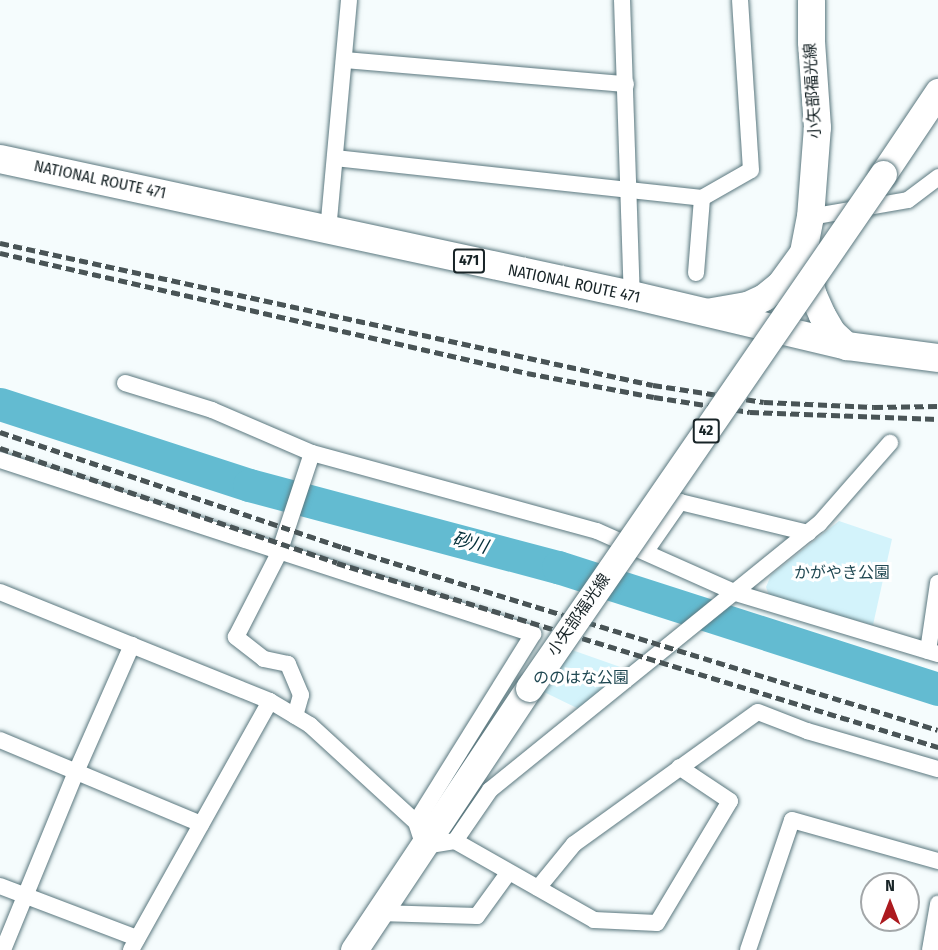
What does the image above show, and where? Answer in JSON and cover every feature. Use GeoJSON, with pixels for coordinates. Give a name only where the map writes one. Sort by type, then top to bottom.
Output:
{"type":"FeatureCollection","features":[{"type":"Feature","properties":{"kind":"highway","name":"NATIONAL ROUTE 471"},"geometry":{"type":"LineString","coordinates":[[0,159],[632,296],[847,346],[938,358]]}},
{"type":"Feature","properties":{"kind":"main road","name":"小矢部福光線"},"geometry":{"type":"LineString","coordinates":[[811,0],[816,150],[810,217],[803,252],[805,274],[813,296],[832,332],[847,346]]}},
{"type":"Feature","properties":{"kind":"main road","name":"小矢部福光線"},"geometry":{"type":"LineString","coordinates":[[354,950],[379,913],[420,834],[529,688],[938,92]]}},
{"type":"Feature","properties":{"kind":"main road","name":"小矢部福光線"},"geometry":{"type":"LineString","coordinates":[[698,313],[724,311],[764,297],[780,284],[803,252]]}},
{"type":"Feature","properties":{"kind":"street"},"geometry":{"type":"LineString","coordinates":[[328,231],[349,0]]}},
{"type":"Feature","properties":{"kind":"street"},"geometry":{"type":"LineString","coordinates":[[622,0],[632,296]]}},
{"type":"Feature","properties":{"kind":"street"},"geometry":{"type":"LineString","coordinates":[[334,158],[702,198],[751,170],[740,0]]}},
{"type":"Feature","properties":{"kind":"street"},"geometry":{"type":"LineString","coordinates":[[344,60],[626,84]]}},
{"type":"Feature","properties":{"kind":"street"},"geometry":{"type":"LineString","coordinates":[[810,217],[908,200],[938,177]]}},
{"type":"Feature","properties":{"kind":"street"},"geometry":{"type":"LineString","coordinates":[[696,273],[702,198]]}},
{"type":"Feature","properties":{"kind":"street"},"geometry":{"type":"LineString","coordinates":[[125,383],[212,410],[312,453],[597,531],[735,592],[933,652],[938,583]]}},
{"type":"Feature","properties":{"kind":"street"},"geometry":{"type":"LineString","coordinates":[[455,840],[490,790],[808,533],[890,443]]}},
{"type":"Feature","properties":{"kind":"street"},"geometry":{"type":"LineString","coordinates":[[296,716],[301,695],[288,664],[264,659],[236,637],[279,553],[312,453]]}},
{"type":"Feature","properties":{"kind":"street"},"geometry":{"type":"LineString","coordinates":[[0,460],[279,553],[533,634],[420,834]]}},
{"type":"Feature","properties":{"kind":"street"},"geometry":{"type":"LineString","coordinates":[[646,551],[680,502],[808,533]]}},
{"type":"Feature","properties":{"kind":"street"},"geometry":{"type":"LineString","coordinates":[[0,592],[270,701],[310,725],[420,834],[455,840],[594,920],[657,924],[730,801],[678,767]]}},
{"type":"Feature","properties":{"kind":"street"},"geometry":{"type":"LineString","coordinates":[[3,950],[76,772],[132,645]]}},
{"type":"Feature","properties":{"kind":"street"},"geometry":{"type":"LineString","coordinates":[[0,886],[134,944],[270,701]]}},
{"type":"Feature","properties":{"kind":"street"},"geometry":{"type":"LineString","coordinates":[[538,888],[574,844],[758,711],[807,731],[938,769]]}},
{"type":"Feature","properties":{"kind":"street"},"geometry":{"type":"LineString","coordinates":[[0,740],[201,824]]}},
{"type":"Feature","properties":{"kind":"street"},"geometry":{"type":"LineString","coordinates":[[748,950],[792,820],[938,861]]}},
{"type":"Feature","properties":{"kind":"street"},"geometry":{"type":"LineString","coordinates":[[379,913],[477,916],[509,872]]}},
{"type":"Feature","properties":{"kind":"street"},"geometry":{"type":"LineString","coordinates":[[930,950],[938,904]]}},
{"type":"Feature","properties":{"kind":"green space","name":"かがやき公園"},"geometry":{"type":"Polygon","coordinates":[[[839,521],[892,539],[873,625],[777,599],[769,595],[766,587],[771,575],[839,521]]]}},
{"type":"Feature","properties":{"kind":"green space","name":"ののはな公園"},"geometry":{"type":"Polygon","coordinates":[[[572,650],[626,669],[579,709],[544,692],[572,650]]]}},
{"type":"Feature","properties":{"kind":"waterway","name":"砂川"},"geometry":{"type":"LineString","coordinates":[[0,404],[249,485],[558,567],[938,689]]}},
{"type":"Feature","properties":{"kind":"railway"},"geometry":{"type":"LineString","coordinates":[[0,243],[653,385],[764,402],[874,407],[938,406]]}},
{"type":"Feature","properties":{"kind":"railway"},"geometry":{"type":"LineString","coordinates":[[0,253],[527,373],[654,397],[750,412],[938,419]]}},
{"type":"Feature","properties":{"kind":"railway"},"geometry":{"type":"LineString","coordinates":[[0,432],[342,547],[938,730]]}},
{"type":"Feature","properties":{"kind":"railway"},"geometry":{"type":"LineString","coordinates":[[0,448],[337,563],[938,747]]}}]}
